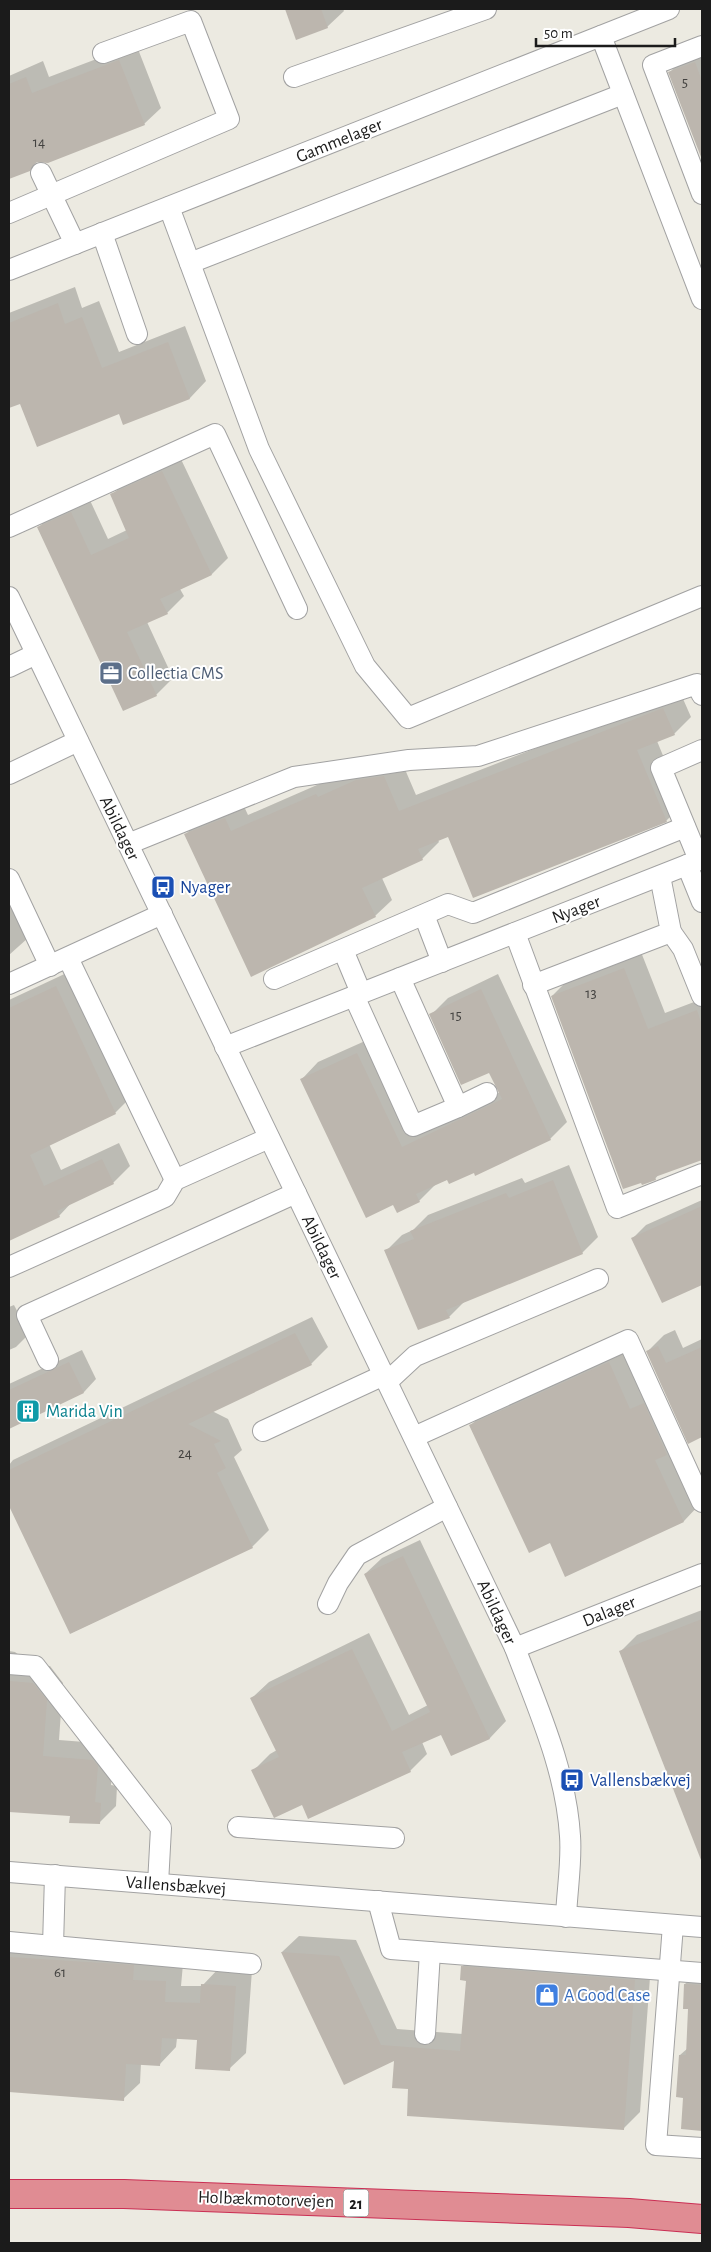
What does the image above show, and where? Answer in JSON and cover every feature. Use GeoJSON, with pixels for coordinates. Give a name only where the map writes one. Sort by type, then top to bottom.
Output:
{"type":"FeatureCollection","features":[{"type":"Feature","properties":{"kind":"highway"},"geometry":{"type":"LineString","coordinates":[[9,2181],[124,2194]]}},
{"type":"Feature","properties":{"kind":"highway","name":"Holbækmotorvejen"},"geometry":{"type":"LineString","coordinates":[[9,2194],[124,2194],[629,2213],[702,2219]]}},
{"type":"Feature","properties":{"kind":"street"},"geometry":{"type":"LineString","coordinates":[[294,77],[486,9]]}},
{"type":"Feature","properties":{"kind":"street","name":"Gammelager"},"geometry":{"type":"LineString","coordinates":[[9,270],[669,9]]}},
{"type":"Feature","properties":{"kind":"street"},"geometry":{"type":"LineString","coordinates":[[9,213],[229,119],[191,21],[103,53]]}},
{"type":"Feature","properties":{"kind":"street"},"geometry":{"type":"LineString","coordinates":[[600,36],[702,299]]}},
{"type":"Feature","properties":{"kind":"street"},"geometry":{"type":"LineString","coordinates":[[702,46],[653,65],[702,194]]}},
{"type":"Feature","properties":{"kind":"street"},"geometry":{"type":"LineString","coordinates":[[190,263],[623,94]]}},
{"type":"Feature","properties":{"kind":"street"},"geometry":{"type":"LineString","coordinates":[[41,173],[75,244]]}},
{"type":"Feature","properties":{"kind":"street"},"geometry":{"type":"LineString","coordinates":[[169,207],[258,449],[365,666],[408,718],[702,596]]}},
{"type":"Feature","properties":{"kind":"street"},"geometry":{"type":"LineString","coordinates":[[102,233],[137,334]]}},
{"type":"Feature","properties":{"kind":"street"},"geometry":{"type":"LineString","coordinates":[[9,527],[215,434],[297,609]]}},
{"type":"Feature","properties":{"kind":"street","name":"Abildager"},"geometry":{"type":"LineString","coordinates":[[9,597],[515,1648],[555,1754],[564,1794],[570,1837],[566,1916]]}},
{"type":"Feature","properties":{"kind":"street"},"geometry":{"type":"LineString","coordinates":[[9,667],[36,654]]}},
{"type":"Feature","properties":{"kind":"street"},"geometry":{"type":"LineString","coordinates":[[128,844],[294,777],[409,760],[478,756],[697,684],[702,695]]}},
{"type":"Feature","properties":{"kind":"street"},"geometry":{"type":"LineString","coordinates":[[9,774],[78,741]]}},
{"type":"Feature","properties":{"kind":"street"},"geometry":{"type":"LineString","coordinates":[[702,750],[661,768],[686,827],[696,861],[702,902]]}},
{"type":"Feature","properties":{"kind":"street"},"geometry":{"type":"LineString","coordinates":[[274,979],[448,904],[473,913],[686,827]]}},
{"type":"Feature","properties":{"kind":"street","name":"Nyager"},"geometry":{"type":"LineString","coordinates":[[225,1047],[696,861]]}},
{"type":"Feature","properties":{"kind":"street"},"geometry":{"type":"LineString","coordinates":[[660,876],[671,932],[683,949],[702,996]]}},
{"type":"Feature","properties":{"kind":"street"},"geometry":{"type":"LineString","coordinates":[[9,879],[59,962],[175,1180]]}},
{"type":"Feature","properties":{"kind":"street"},"geometry":{"type":"LineString","coordinates":[[9,984],[162,914]]}},
{"type":"Feature","properties":{"kind":"street"},"geometry":{"type":"LineString","coordinates":[[424,915],[442,962]]}},
{"type":"Feature","properties":{"kind":"street"},"geometry":{"type":"LineString","coordinates":[[533,984],[671,932]]}},
{"type":"Feature","properties":{"kind":"street"},"geometry":{"type":"LineString","coordinates":[[515,933],[617,1208],[702,1174]]}},
{"type":"Feature","properties":{"kind":"street"},"geometry":{"type":"LineString","coordinates":[[344,950],[358,995],[413,1126],[487,1093]]}},
{"type":"Feature","properties":{"kind":"street"},"geometry":{"type":"LineString","coordinates":[[400,978],[458,1107]]}},
{"type":"Feature","properties":{"kind":"street"},"geometry":{"type":"LineString","coordinates":[[9,1267],[165,1197],[175,1180],[269,1138]]}},
{"type":"Feature","properties":{"kind":"street"},"geometry":{"type":"LineString","coordinates":[[48,1360],[27,1316],[296,1193]]}},
{"type":"Feature","properties":{"kind":"street"},"geometry":{"type":"LineString","coordinates":[[263,1431],[385,1379],[416,1356],[598,1279]]}},
{"type":"Feature","properties":{"kind":"street"},"geometry":{"type":"LineString","coordinates":[[414,1437],[628,1340],[702,1502]]}},
{"type":"Feature","properties":{"kind":"street"},"geometry":{"type":"LineString","coordinates":[[328,1604],[338,1583],[358,1555],[447,1507]]}},
{"type":"Feature","properties":{"kind":"street","name":"Dalager"},"geometry":{"type":"LineString","coordinates":[[515,1648],[702,1574]]}},
{"type":"Feature","properties":{"kind":"street"},"geometry":{"type":"LineString","coordinates":[[9,1664],[34,1666],[160,1828],[158,1884]]}},
{"type":"Feature","properties":{"kind":"street"},"geometry":{"type":"LineString","coordinates":[[238,1827],[394,1838]]}},
{"type":"Feature","properties":{"kind":"street","name":"Vallensbækvej"},"geometry":{"type":"LineString","coordinates":[[9,1872],[702,1927]]}},
{"type":"Feature","properties":{"kind":"street"},"geometry":{"type":"LineString","coordinates":[[53,1946],[55,1876]]}},
{"type":"Feature","properties":{"kind":"street"},"geometry":{"type":"LineString","coordinates":[[378,1901],[391,1949],[702,1973]]}},
{"type":"Feature","properties":{"kind":"street"},"geometry":{"type":"LineString","coordinates":[[673,1925],[656,2145],[702,2148]]}},
{"type":"Feature","properties":{"kind":"street"},"geometry":{"type":"LineString","coordinates":[[9,1942],[251,1964]]}},
{"type":"Feature","properties":{"kind":"street"},"geometry":{"type":"LineString","coordinates":[[425,2034],[430,1952]]}},
{"type":"Feature","properties":{"kind":"building"},"geometry":{"type":"Polygon","coordinates":[[[285,9],[321,9],[328,28],[296,40],[285,9]]]}},
{"type":"Feature","properties":{"kind":"building"},"geometry":{"type":"Polygon","coordinates":[[[119,60],[145,125],[48,163],[36,162],[30,171],[9,179],[9,84],[26,77],[32,93],[119,60]]]}},
{"type":"Feature","properties":{"kind":"building"},"geometry":{"type":"Polygon","coordinates":[[[695,62],[702,81],[701,157],[668,72],[695,62]]]}},
{"type":"Feature","properties":{"kind":"building"},"geometry":{"type":"Polygon","coordinates":[[[58,303],[65,324],[82,317],[102,368],[168,342],[190,399],[123,425],[119,414],[37,447],[20,404],[9,408],[9,323],[58,303]]]}},
{"type":"Feature","properties":{"kind":"building"},"geometry":{"type":"Polygon","coordinates":[[[162,471],[212,575],[160,599],[168,614],[127,632],[157,696],[123,711],[37,527],[71,512],[91,555],[129,538],[110,494],[162,471]]]}},
{"type":"Feature","properties":{"kind":"building"},"geometry":{"type":"Polygon","coordinates":[[[663,708],[675,735],[637,750],[667,822],[473,898],[448,837],[418,849],[423,860],[362,888],[376,917],[251,977],[184,834],[225,818],[231,831],[316,794],[318,797],[356,780],[384,776],[399,811],[663,708]]]}},
{"type":"Feature","properties":{"kind":"building"},"geometry":{"type":"Polygon","coordinates":[[[624,968],[648,1029],[697,1010],[702,1025],[702,1160],[655,1177],[656,1180],[623,1189],[551,996],[624,968]]]}},
{"type":"Feature","properties":{"kind":"building"},"geometry":{"type":"Polygon","coordinates":[[[56,986],[116,1114],[30,1155],[44,1186],[102,1159],[114,1184],[57,1211],[60,1217],[9,1241],[9,1008],[56,986]]]}},
{"type":"Feature","properties":{"kind":"building"},"geometry":{"type":"Polygon","coordinates":[[[481,989],[551,1140],[475,1176],[474,1173],[449,1184],[447,1180],[416,1194],[420,1202],[397,1213],[393,1205],[366,1218],[300,1079],[357,1053],[402,1147],[492,1104],[502,1099],[489,1073],[461,1085],[429,1014],[481,989]]]}},
{"type":"Feature","properties":{"kind":"building"},"geometry":{"type":"Polygon","coordinates":[[[553,1180],[583,1254],[446,1310],[450,1318],[418,1330],[384,1250],[414,1239],[410,1231],[506,1193],[509,1198],[553,1180]]]}},
{"type":"Feature","properties":{"kind":"building"},"geometry":{"type":"Polygon","coordinates":[[[702,1206],[702,1285],[662,1303],[631,1238],[702,1206]]]}},
{"type":"Feature","properties":{"kind":"building"},"geometry":{"type":"Polygon","coordinates":[[[295,1333],[312,1365],[188,1424],[221,1441],[214,1444],[226,1468],[217,1473],[253,1548],[70,1634],[9,1506],[9,1470],[295,1333]]]}},
{"type":"Feature","properties":{"kind":"building"},"geometry":{"type":"Polygon","coordinates":[[[658,1346],[666,1363],[702,1347],[702,1437],[688,1444],[646,1351],[658,1346]]]}},
{"type":"Feature","properties":{"kind":"building","name":"Marida Vin"},"geometry":{"type":"Polygon","coordinates":[[[69,1362],[84,1393],[9,1429],[9,1390],[69,1362]]]}},
{"type":"Feature","properties":{"kind":"building"},"geometry":{"type":"Polygon","coordinates":[[[609,1362],[630,1409],[644,1403],[667,1455],[655,1460],[684,1522],[565,1577],[550,1543],[529,1553],[469,1425],[609,1362]]]}},
{"type":"Feature","properties":{"kind":"building"},"geometry":{"type":"Polygon","coordinates":[[[403,1556],[490,1739],[451,1756],[441,1735],[402,1752],[411,1772],[308,1819],[302,1805],[274,1818],[251,1770],[279,1757],[250,1698],[352,1649],[392,1731],[430,1712],[364,1574],[403,1556]]]}},
{"type":"Feature","properties":{"kind":"building"},"geometry":{"type":"Polygon","coordinates":[[[702,1619],[702,1860],[701,1860],[619,1651],[702,1619]]]}},
{"type":"Feature","properties":{"kind":"building"},"geometry":{"type":"Polygon","coordinates":[[[9,1681],[33,1683],[47,1700],[43,1756],[93,1760],[98,1766],[95,1802],[101,1803],[100,1824],[69,1823],[70,1816],[9,1812],[9,1681]]]}},
{"type":"Feature","properties":{"kind":"building"},"geometry":{"type":"Polygon","coordinates":[[[281,1952],[339,1956],[381,2045],[460,2051],[466,1981],[460,1980],[461,1966],[635,1980],[624,2130],[407,2116],[408,2089],[392,2088],[394,2061],[344,2085],[281,1952]]]}},
{"type":"Feature","properties":{"kind":"building"},"geometry":{"type":"Polygon","coordinates":[[[9,1957],[134,1965],[133,1980],[166,1981],[165,2002],[200,2003],[201,1984],[236,1986],[230,2071],[195,2069],[197,2040],[162,2038],[160,2066],[126,2064],[124,2101],[9,2092],[9,1957]]]}},
{"type":"Feature","properties":{"kind":"building"},"geometry":{"type":"Polygon","coordinates":[[[684,1984],[702,1985],[702,2131],[681,2129],[683,2098],[676,2097],[679,2055],[686,2055],[688,2009],[683,2009],[684,1984]]]}},
{"type":"Feature","properties":{"kind":"place","name":"Collectia CMS"},"geometry":{"type":"Point","coordinates":[111,673]}},
{"type":"Feature","properties":{"kind":"place","name":"Nyager"},"geometry":{"type":"Point","coordinates":[163,887]}},
{"type":"Feature","properties":{"kind":"place","name":"Marida Vin"},"geometry":{"type":"Point","coordinates":[28,1411]}},
{"type":"Feature","properties":{"kind":"place","name":"Vallensbækvej"},"geometry":{"type":"Point","coordinates":[572,1780]}},
{"type":"Feature","properties":{"kind":"place","name":"A Good Case"},"geometry":{"type":"Point","coordinates":[547,1995]}}]}
